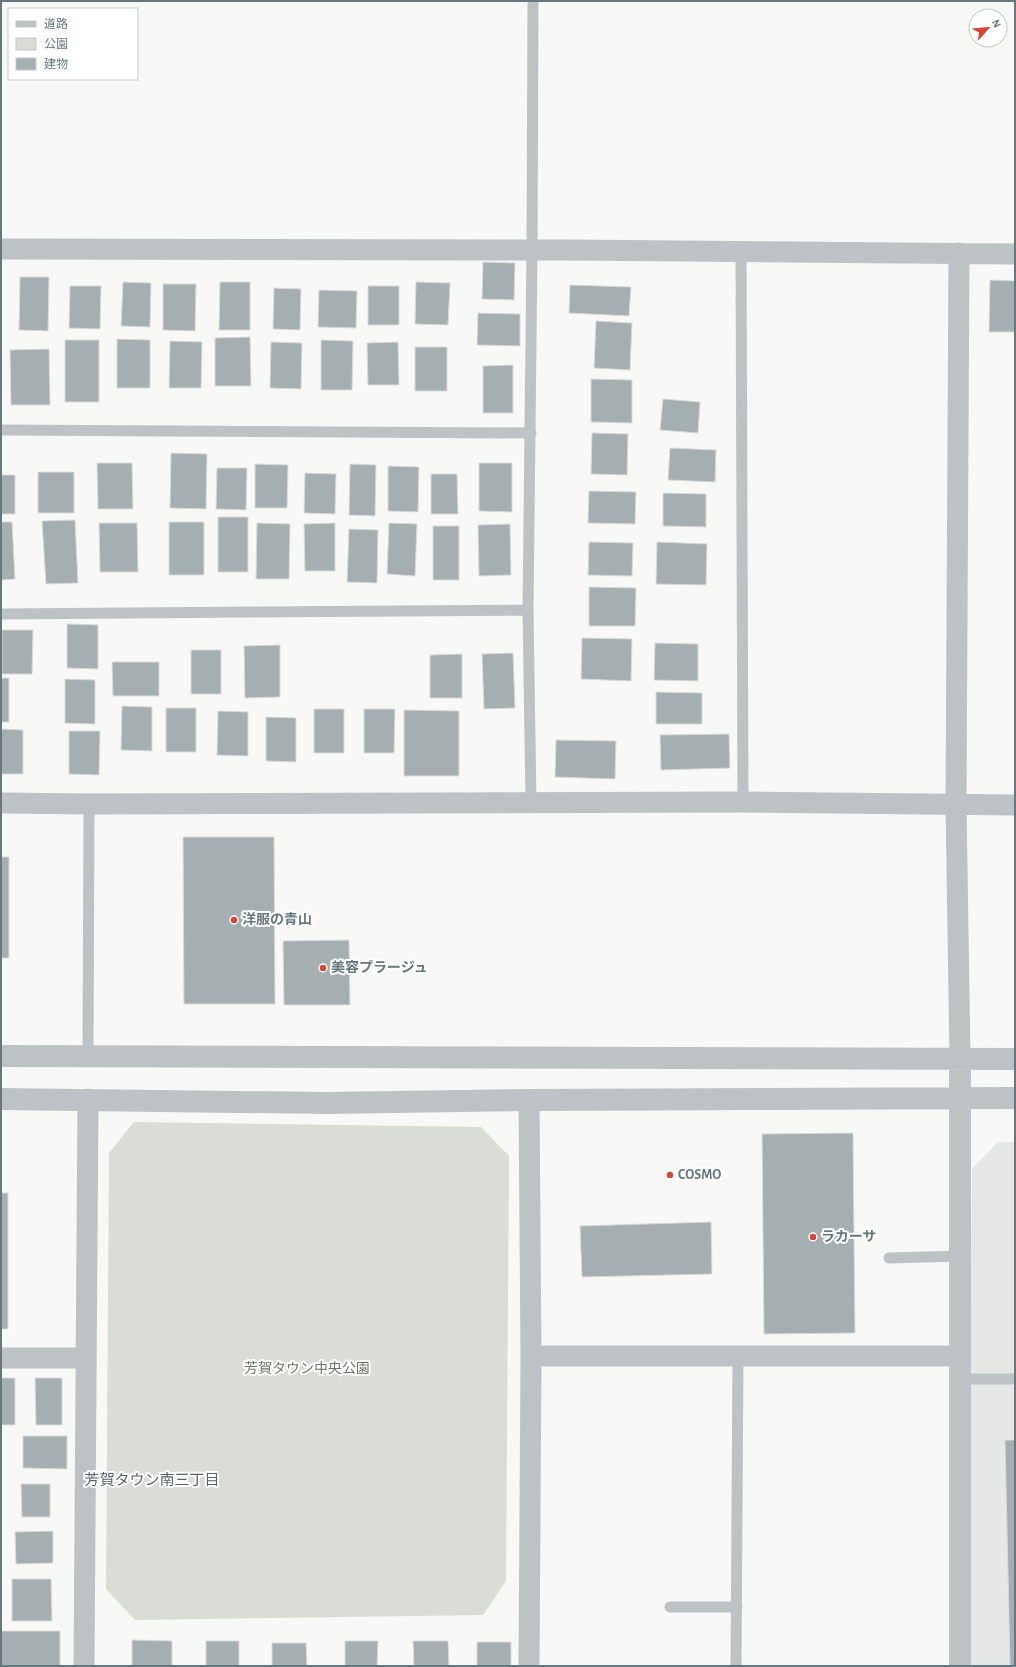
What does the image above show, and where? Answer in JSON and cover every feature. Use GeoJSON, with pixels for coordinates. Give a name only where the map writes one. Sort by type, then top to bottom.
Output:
{"type":"FeatureCollection","features":[{"type":"Feature","properties":{"kind":"street"},"geometry":{"type":"LineString","coordinates":[[1,249],[532,250],[741,253],[1015,254]]}},
{"type":"Feature","properties":{"kind":"street"},"geometry":{"type":"LineString","coordinates":[[959,253],[956,804],[960,1059],[960,1666]]}},
{"type":"Feature","properties":{"kind":"street"},"geometry":{"type":"LineString","coordinates":[[1,803],[530,804],[743,802],[1015,804]]}},
{"type":"Feature","properties":{"kind":"street"},"geometry":{"type":"LineString","coordinates":[[1,1056],[1015,1059]]}},
{"type":"Feature","properties":{"kind":"street"},"geometry":{"type":"LineString","coordinates":[[1,1099],[327,1103],[529,1100],[960,1097],[1015,1098]]}},
{"type":"Feature","properties":{"kind":"street"},"geometry":{"type":"LineString","coordinates":[[84,1666],[88,1099]]}},
{"type":"Feature","properties":{"kind":"street"},"geometry":{"type":"LineString","coordinates":[[529,1100],[531,1356],[529,1666]]}},
{"type":"Feature","properties":{"kind":"street"},"geometry":{"type":"LineString","coordinates":[[531,1356],[960,1356]]}},
{"type":"Feature","properties":{"kind":"street"},"geometry":{"type":"LineString","coordinates":[[1,1358],[86,1358]]}},
{"type":"Feature","properties":{"kind":"lane"},"geometry":{"type":"LineString","coordinates":[[530,804],[528,610],[531,433],[533,1]]}},
{"type":"Feature","properties":{"kind":"lane"},"geometry":{"type":"LineString","coordinates":[[741,253],[743,802]]}},
{"type":"Feature","properties":{"kind":"lane"},"geometry":{"type":"LineString","coordinates":[[1,430],[531,433]]}},
{"type":"Feature","properties":{"kind":"lane"},"geometry":{"type":"LineString","coordinates":[[1,614],[528,610]]}},
{"type":"Feature","properties":{"kind":"lane"},"geometry":{"type":"LineString","coordinates":[[88,804],[88,1057]]}},
{"type":"Feature","properties":{"kind":"lane"},"geometry":{"type":"LineString","coordinates":[[889,1258],[960,1256]]}},
{"type":"Feature","properties":{"kind":"lane"},"geometry":{"type":"LineString","coordinates":[[736,1666],[738,1357]]}},
{"type":"Feature","properties":{"kind":"lane"},"geometry":{"type":"LineString","coordinates":[[960,1378],[1015,1379]]}},
{"type":"Feature","properties":{"kind":"lane"},"geometry":{"type":"LineString","coordinates":[[670,1607],[737,1607]]}},
{"type":"Feature","properties":{"kind":"shaded area"},"geometry":{"type":"Polygon","coordinates":[[[998,1142],[1015,1142],[1015,1666],[970,1666],[972,1169],[998,1142]]]}},
{"type":"Feature","properties":{"kind":"green space","name":"芳賀タウン中央公園"},"geometry":{"type":"Polygon","coordinates":[[[134,1122],[481,1127],[509,1156],[506,1581],[483,1615],[135,1620],[106,1589],[109,1153],[134,1122]]]}},
{"type":"Feature","properties":{"kind":"building"},"geometry":{"type":"Polygon","coordinates":[[[483,262],[515,263],[514,300],[482,299],[483,262]]]}},
{"type":"Feature","properties":{"kind":"building"},"geometry":{"type":"Polygon","coordinates":[[[20,277],[49,277],[48,331],[19,330],[20,277]]]}},
{"type":"Feature","properties":{"kind":"building"},"geometry":{"type":"Polygon","coordinates":[[[990,280],[1015,281],[1015,332],[989,332],[990,280]]]}},
{"type":"Feature","properties":{"kind":"building"},"geometry":{"type":"Polygon","coordinates":[[[123,282],[151,283],[150,327],[121,326],[123,282]]]}},
{"type":"Feature","properties":{"kind":"building"},"geometry":{"type":"Polygon","coordinates":[[[220,282],[250,282],[250,330],[219,330],[220,282]]]}},
{"type":"Feature","properties":{"kind":"building"},"geometry":{"type":"Polygon","coordinates":[[[416,282],[450,283],[448,325],[415,324],[416,282]]]}},
{"type":"Feature","properties":{"kind":"building"},"geometry":{"type":"Polygon","coordinates":[[[163,284],[196,284],[195,331],[163,330],[163,284]]]}},
{"type":"Feature","properties":{"kind":"building"},"geometry":{"type":"Polygon","coordinates":[[[570,285],[631,287],[629,316],[569,313],[570,285]]]}},
{"type":"Feature","properties":{"kind":"building"},"geometry":{"type":"Polygon","coordinates":[[[70,286],[101,286],[100,329],[69,328],[70,286]]]}},
{"type":"Feature","properties":{"kind":"building"},"geometry":{"type":"Polygon","coordinates":[[[368,286],[399,286],[399,325],[368,325],[368,286]]]}},
{"type":"Feature","properties":{"kind":"building"},"geometry":{"type":"Polygon","coordinates":[[[274,288],[301,289],[300,330],[273,329],[274,288]]]}},
{"type":"Feature","properties":{"kind":"building"},"geometry":{"type":"Polygon","coordinates":[[[319,290],[357,291],[356,328],[318,327],[319,290]]]}},
{"type":"Feature","properties":{"kind":"building"},"geometry":{"type":"Polygon","coordinates":[[[478,313],[520,314],[520,346],[477,345],[478,313]]]}},
{"type":"Feature","properties":{"kind":"building"},"geometry":{"type":"Polygon","coordinates":[[[596,321],[632,323],[630,370],[594,368],[596,321]]]}},
{"type":"Feature","properties":{"kind":"building"},"geometry":{"type":"Polygon","coordinates":[[[250,337],[251,386],[215,386],[215,338],[250,337]]]}},
{"type":"Feature","properties":{"kind":"building"},"geometry":{"type":"Polygon","coordinates":[[[117,339],[150,340],[150,388],[117,388],[117,339]]]}},
{"type":"Feature","properties":{"kind":"building"},"geometry":{"type":"Polygon","coordinates":[[[65,340],[99,340],[99,402],[65,402],[65,340]]]}},
{"type":"Feature","properties":{"kind":"building"},"geometry":{"type":"Polygon","coordinates":[[[321,340],[353,341],[352,390],[321,390],[321,340]]]}},
{"type":"Feature","properties":{"kind":"building"},"geometry":{"type":"Polygon","coordinates":[[[170,341],[202,342],[201,388],[169,388],[170,341]]]}},
{"type":"Feature","properties":{"kind":"building"},"geometry":{"type":"Polygon","coordinates":[[[271,342],[302,343],[301,389],[270,388],[271,342]]]}},
{"type":"Feature","properties":{"kind":"building"},"geometry":{"type":"Polygon","coordinates":[[[398,342],[399,385],[368,385],[367,343],[398,342]]]}},
{"type":"Feature","properties":{"kind":"building"},"geometry":{"type":"Polygon","coordinates":[[[415,347],[447,347],[447,391],[415,391],[415,347]]]}},
{"type":"Feature","properties":{"kind":"building"},"geometry":{"type":"Polygon","coordinates":[[[49,349],[50,405],[11,405],[10,350],[49,349]]]}},
{"type":"Feature","properties":{"kind":"building"},"geometry":{"type":"Polygon","coordinates":[[[513,365],[513,413],[483,413],[483,366],[513,365]]]}},
{"type":"Feature","properties":{"kind":"building"},"geometry":{"type":"Polygon","coordinates":[[[591,379],[632,380],[632,423],[591,422],[591,379]]]}},
{"type":"Feature","properties":{"kind":"building"},"geometry":{"type":"Polygon","coordinates":[[[663,399],[700,402],[698,433],[660,430],[663,399]]]}},
{"type":"Feature","properties":{"kind":"building"},"geometry":{"type":"Polygon","coordinates":[[[592,433],[628,434],[627,475],[591,474],[592,433]]]}},
{"type":"Feature","properties":{"kind":"building"},"geometry":{"type":"Polygon","coordinates":[[[670,448],[716,450],[715,482],[668,480],[670,448]]]}},
{"type":"Feature","properties":{"kind":"building"},"geometry":{"type":"Polygon","coordinates":[[[171,453],[207,454],[206,509],[170,508],[171,453]]]}},
{"type":"Feature","properties":{"kind":"building"},"geometry":{"type":"Polygon","coordinates":[[[97,463],[132,463],[133,509],[98,509],[97,463]]]}},
{"type":"Feature","properties":{"kind":"building"},"geometry":{"type":"Polygon","coordinates":[[[479,463],[512,463],[512,512],[479,511],[479,463]]]}},
{"type":"Feature","properties":{"kind":"building"},"geometry":{"type":"Polygon","coordinates":[[[255,464],[288,465],[287,508],[255,508],[255,464]]]}},
{"type":"Feature","properties":{"kind":"building"},"geometry":{"type":"Polygon","coordinates":[[[350,464],[376,465],[375,516],[349,515],[350,464]]]}},
{"type":"Feature","properties":{"kind":"building"},"geometry":{"type":"Polygon","coordinates":[[[388,466],[419,467],[418,512],[388,511],[388,466]]]}},
{"type":"Feature","properties":{"kind":"building"},"geometry":{"type":"Polygon","coordinates":[[[217,468],[247,468],[246,510],[216,509],[217,468]]]}},
{"type":"Feature","properties":{"kind":"building"},"geometry":{"type":"Polygon","coordinates":[[[38,472],[74,472],[74,513],[38,513],[38,472]]]}},
{"type":"Feature","properties":{"kind":"building"},"geometry":{"type":"Polygon","coordinates":[[[305,473],[336,474],[335,514],[304,513],[305,473]]]}},
{"type":"Feature","properties":{"kind":"building"},"geometry":{"type":"Polygon","coordinates":[[[431,474],[457,474],[458,514],[431,514],[431,474]]]}},
{"type":"Feature","properties":{"kind":"building"},"geometry":{"type":"Polygon","coordinates":[[[1,475],[15,475],[15,514],[1,514],[1,475]]]}},
{"type":"Feature","properties":{"kind":"building"},"geometry":{"type":"Polygon","coordinates":[[[589,491],[636,492],[635,524],[588,523],[589,491]]]}},
{"type":"Feature","properties":{"kind":"building"},"geometry":{"type":"Polygon","coordinates":[[[663,493],[706,494],[706,527],[663,526],[663,493]]]}},
{"type":"Feature","properties":{"kind":"building"},"geometry":{"type":"Polygon","coordinates":[[[218,517],[248,517],[248,572],[218,572],[218,517]]]}},
{"type":"Feature","properties":{"kind":"building"},"geometry":{"type":"Polygon","coordinates":[[[75,520],[78,583],[46,584],[42,521],[75,520]]]}},
{"type":"Feature","properties":{"kind":"building"},"geometry":{"type":"Polygon","coordinates":[[[1,522],[12,522],[15,579],[1,580],[1,522]]]}},
{"type":"Feature","properties":{"kind":"building"},"geometry":{"type":"Polygon","coordinates":[[[169,522],[204,522],[204,575],[169,575],[169,522]]]}},
{"type":"Feature","properties":{"kind":"building"},"geometry":{"type":"Polygon","coordinates":[[[99,523],[137,523],[138,572],[100,572],[99,523]]]}},
{"type":"Feature","properties":{"kind":"building"},"geometry":{"type":"Polygon","coordinates":[[[257,523],[290,524],[289,579],[256,579],[257,523]]]}},
{"type":"Feature","properties":{"kind":"building"},"geometry":{"type":"Polygon","coordinates":[[[335,523],[335,571],[305,571],[304,524],[335,523]]]}},
{"type":"Feature","properties":{"kind":"building"},"geometry":{"type":"Polygon","coordinates":[[[389,523],[417,524],[415,576],[387,574],[389,523]]]}},
{"type":"Feature","properties":{"kind":"building"},"geometry":{"type":"Polygon","coordinates":[[[510,524],[511,575],[479,576],[478,525],[510,524]]]}},
{"type":"Feature","properties":{"kind":"building"},"geometry":{"type":"Polygon","coordinates":[[[433,526],[459,526],[459,580],[433,580],[433,526]]]}},
{"type":"Feature","properties":{"kind":"building"},"geometry":{"type":"Polygon","coordinates":[[[349,529],[378,530],[377,583],[347,582],[349,529]]]}},
{"type":"Feature","properties":{"kind":"building"},"geometry":{"type":"Polygon","coordinates":[[[589,542],[633,543],[632,576],[588,575],[589,542]]]}},
{"type":"Feature","properties":{"kind":"building"},"geometry":{"type":"Polygon","coordinates":[[[657,542],[707,544],[706,585],[656,584],[657,542]]]}},
{"type":"Feature","properties":{"kind":"building"},"geometry":{"type":"Polygon","coordinates":[[[589,587],[636,588],[635,626],[589,626],[589,587]]]}},
{"type":"Feature","properties":{"kind":"building"},"geometry":{"type":"Polygon","coordinates":[[[67,624],[98,625],[98,669],[67,668],[67,624]]]}},
{"type":"Feature","properties":{"kind":"building"},"geometry":{"type":"Polygon","coordinates":[[[2,630],[33,630],[32,674],[2,674],[2,630]]]}},
{"type":"Feature","properties":{"kind":"building"},"geometry":{"type":"Polygon","coordinates":[[[582,638],[632,639],[631,681],[581,679],[582,638]]]}},
{"type":"Feature","properties":{"kind":"building"},"geometry":{"type":"Polygon","coordinates":[[[655,643],[698,644],[698,681],[654,680],[655,643]]]}},
{"type":"Feature","properties":{"kind":"building"},"geometry":{"type":"Polygon","coordinates":[[[280,645],[280,697],[245,698],[244,646],[280,645]]]}},
{"type":"Feature","properties":{"kind":"building"},"geometry":{"type":"Polygon","coordinates":[[[191,650],[221,650],[221,694],[191,694],[191,650]]]}},
{"type":"Feature","properties":{"kind":"building"},"geometry":{"type":"Polygon","coordinates":[[[513,653],[515,708],[484,709],[482,654],[513,653]]]}},
{"type":"Feature","properties":{"kind":"building"},"geometry":{"type":"Polygon","coordinates":[[[462,654],[462,698],[430,698],[430,655],[462,654]]]}},
{"type":"Feature","properties":{"kind":"building"},"geometry":{"type":"Polygon","coordinates":[[[112,662],[159,662],[159,696],[113,696],[112,662]]]}},
{"type":"Feature","properties":{"kind":"building"},"geometry":{"type":"Polygon","coordinates":[[[1,678],[9,678],[9,722],[1,722],[1,678]]]}},
{"type":"Feature","properties":{"kind":"building"},"geometry":{"type":"Polygon","coordinates":[[[65,679],[95,680],[95,724],[65,723],[65,679]]]}},
{"type":"Feature","properties":{"kind":"building"},"geometry":{"type":"Polygon","coordinates":[[[656,692],[702,693],[702,724],[656,724],[656,692]]]}},
{"type":"Feature","properties":{"kind":"building"},"geometry":{"type":"Polygon","coordinates":[[[122,706],[152,707],[152,751],[121,750],[122,706]]]}},
{"type":"Feature","properties":{"kind":"building"},"geometry":{"type":"Polygon","coordinates":[[[166,708],[196,708],[196,752],[166,752],[166,708]]]}},
{"type":"Feature","properties":{"kind":"building"},"geometry":{"type":"Polygon","coordinates":[[[314,709],[344,709],[344,753],[314,753],[314,709]]]}},
{"type":"Feature","properties":{"kind":"building"},"geometry":{"type":"Polygon","coordinates":[[[364,709],[395,709],[394,753],[364,753],[364,709]]]}},
{"type":"Feature","properties":{"kind":"building"},"geometry":{"type":"Polygon","coordinates":[[[404,710],[459,711],[459,776],[404,776],[404,710]]]}},
{"type":"Feature","properties":{"kind":"building"},"geometry":{"type":"Polygon","coordinates":[[[218,711],[248,712],[248,756],[217,755],[218,711]]]}},
{"type":"Feature","properties":{"kind":"building"},"geometry":{"type":"Polygon","coordinates":[[[266,717],[296,718],[296,762],[266,761],[266,717]]]}},
{"type":"Feature","properties":{"kind":"building"},"geometry":{"type":"Polygon","coordinates":[[[1,729],[23,730],[23,774],[1,774],[1,729]]]}},
{"type":"Feature","properties":{"kind":"building"},"geometry":{"type":"Polygon","coordinates":[[[69,731],[100,731],[99,775],[69,774],[69,731]]]}},
{"type":"Feature","properties":{"kind":"building"},"geometry":{"type":"Polygon","coordinates":[[[729,734],[730,768],[661,770],[660,735],[729,734]]]}},
{"type":"Feature","properties":{"kind":"building"},"geometry":{"type":"Polygon","coordinates":[[[556,740],[616,741],[615,779],[555,777],[556,740]]]}},
{"type":"Feature","properties":{"kind":"building"},"geometry":{"type":"Polygon","coordinates":[[[183,837],[274,837],[275,1004],[184,1004],[183,837]]]}},
{"type":"Feature","properties":{"kind":"building"},"geometry":{"type":"Polygon","coordinates":[[[1,857],[9,857],[9,958],[1,958],[1,857]]]}},
{"type":"Feature","properties":{"kind":"building"},"geometry":{"type":"Polygon","coordinates":[[[349,940],[350,1005],[284,1005],[283,941],[349,940]]]}},
{"type":"Feature","properties":{"kind":"building"},"geometry":{"type":"Polygon","coordinates":[[[853,1133],[855,1333],[764,1334],[762,1134],[853,1133]]]}},
{"type":"Feature","properties":{"kind":"building"},"geometry":{"type":"Polygon","coordinates":[[[1,1193],[8,1193],[8,1329],[1,1329],[1,1193]]]}},
{"type":"Feature","properties":{"kind":"building"},"geometry":{"type":"Polygon","coordinates":[[[711,1222],[712,1274],[582,1277],[580,1226],[711,1222]]]}},
{"type":"Feature","properties":{"kind":"building"},"geometry":{"type":"Polygon","coordinates":[[[1,1378],[15,1378],[15,1425],[1,1425],[1,1378]]]}},
{"type":"Feature","properties":{"kind":"building"},"geometry":{"type":"Polygon","coordinates":[[[35,1378],[62,1378],[62,1425],[36,1425],[35,1378]]]}},
{"type":"Feature","properties":{"kind":"building"},"geometry":{"type":"Polygon","coordinates":[[[23,1436],[67,1436],[67,1469],[23,1468],[23,1436]]]}},
{"type":"Feature","properties":{"kind":"building"},"geometry":{"type":"Polygon","coordinates":[[[1005,1440],[1015,1440],[1015,1666],[1010,1666],[1005,1440]]]}},
{"type":"Feature","properties":{"kind":"building"},"geometry":{"type":"Polygon","coordinates":[[[21,1484],[50,1484],[50,1517],[22,1517],[21,1484]]]}},
{"type":"Feature","properties":{"kind":"building"},"geometry":{"type":"Polygon","coordinates":[[[53,1531],[53,1563],[16,1564],[15,1532],[53,1531]]]}},
{"type":"Feature","properties":{"kind":"building"},"geometry":{"type":"Polygon","coordinates":[[[12,1579],[51,1579],[52,1621],[12,1621],[12,1579]]]}},
{"type":"Feature","properties":{"kind":"building"},"geometry":{"type":"Polygon","coordinates":[[[1,1631],[60,1631],[60,1666],[1,1666],[1,1631]]]}},
{"type":"Feature","properties":{"kind":"building"},"geometry":{"type":"Polygon","coordinates":[[[132,1640],[172,1641],[172,1666],[132,1666],[132,1640]]]}},
{"type":"Feature","properties":{"kind":"building"},"geometry":{"type":"Polygon","coordinates":[[[206,1641],[239,1641],[239,1666],[206,1666],[206,1641]]]}},
{"type":"Feature","properties":{"kind":"building"},"geometry":{"type":"Polygon","coordinates":[[[345,1641],[378,1641],[377,1666],[345,1666],[345,1641]]]}},
{"type":"Feature","properties":{"kind":"building"},"geometry":{"type":"Polygon","coordinates":[[[413,1641],[448,1641],[449,1666],[414,1666],[413,1641]]]}},
{"type":"Feature","properties":{"kind":"building"},"geometry":{"type":"Polygon","coordinates":[[[477,1642],[511,1642],[511,1666],[477,1666],[477,1642]]]}},
{"type":"Feature","properties":{"kind":"building"},"geometry":{"type":"Polygon","coordinates":[[[272,1643],[306,1643],[307,1666],[272,1666],[272,1643]]]}},
{"type":"Feature","properties":{"kind":"place","name":"洋服の青山"},"geometry":{"type":"Point","coordinates":[234,920]}},
{"type":"Feature","properties":{"kind":"place","name":"美容プラージュ"},"geometry":{"type":"Point","coordinates":[323,968]}},
{"type":"Feature","properties":{"kind":"place","name":"COSMO"},"geometry":{"type":"Point","coordinates":[670,1175]}},
{"type":"Feature","properties":{"kind":"place","name":"ラカーサ"},"geometry":{"type":"Point","coordinates":[813,1237]}},
{"type":"Feature","properties":{"kind":"district","name":"芳賀タウン南三丁目"},"geometry":{"type":"Point","coordinates":[152,1480]}}]}
